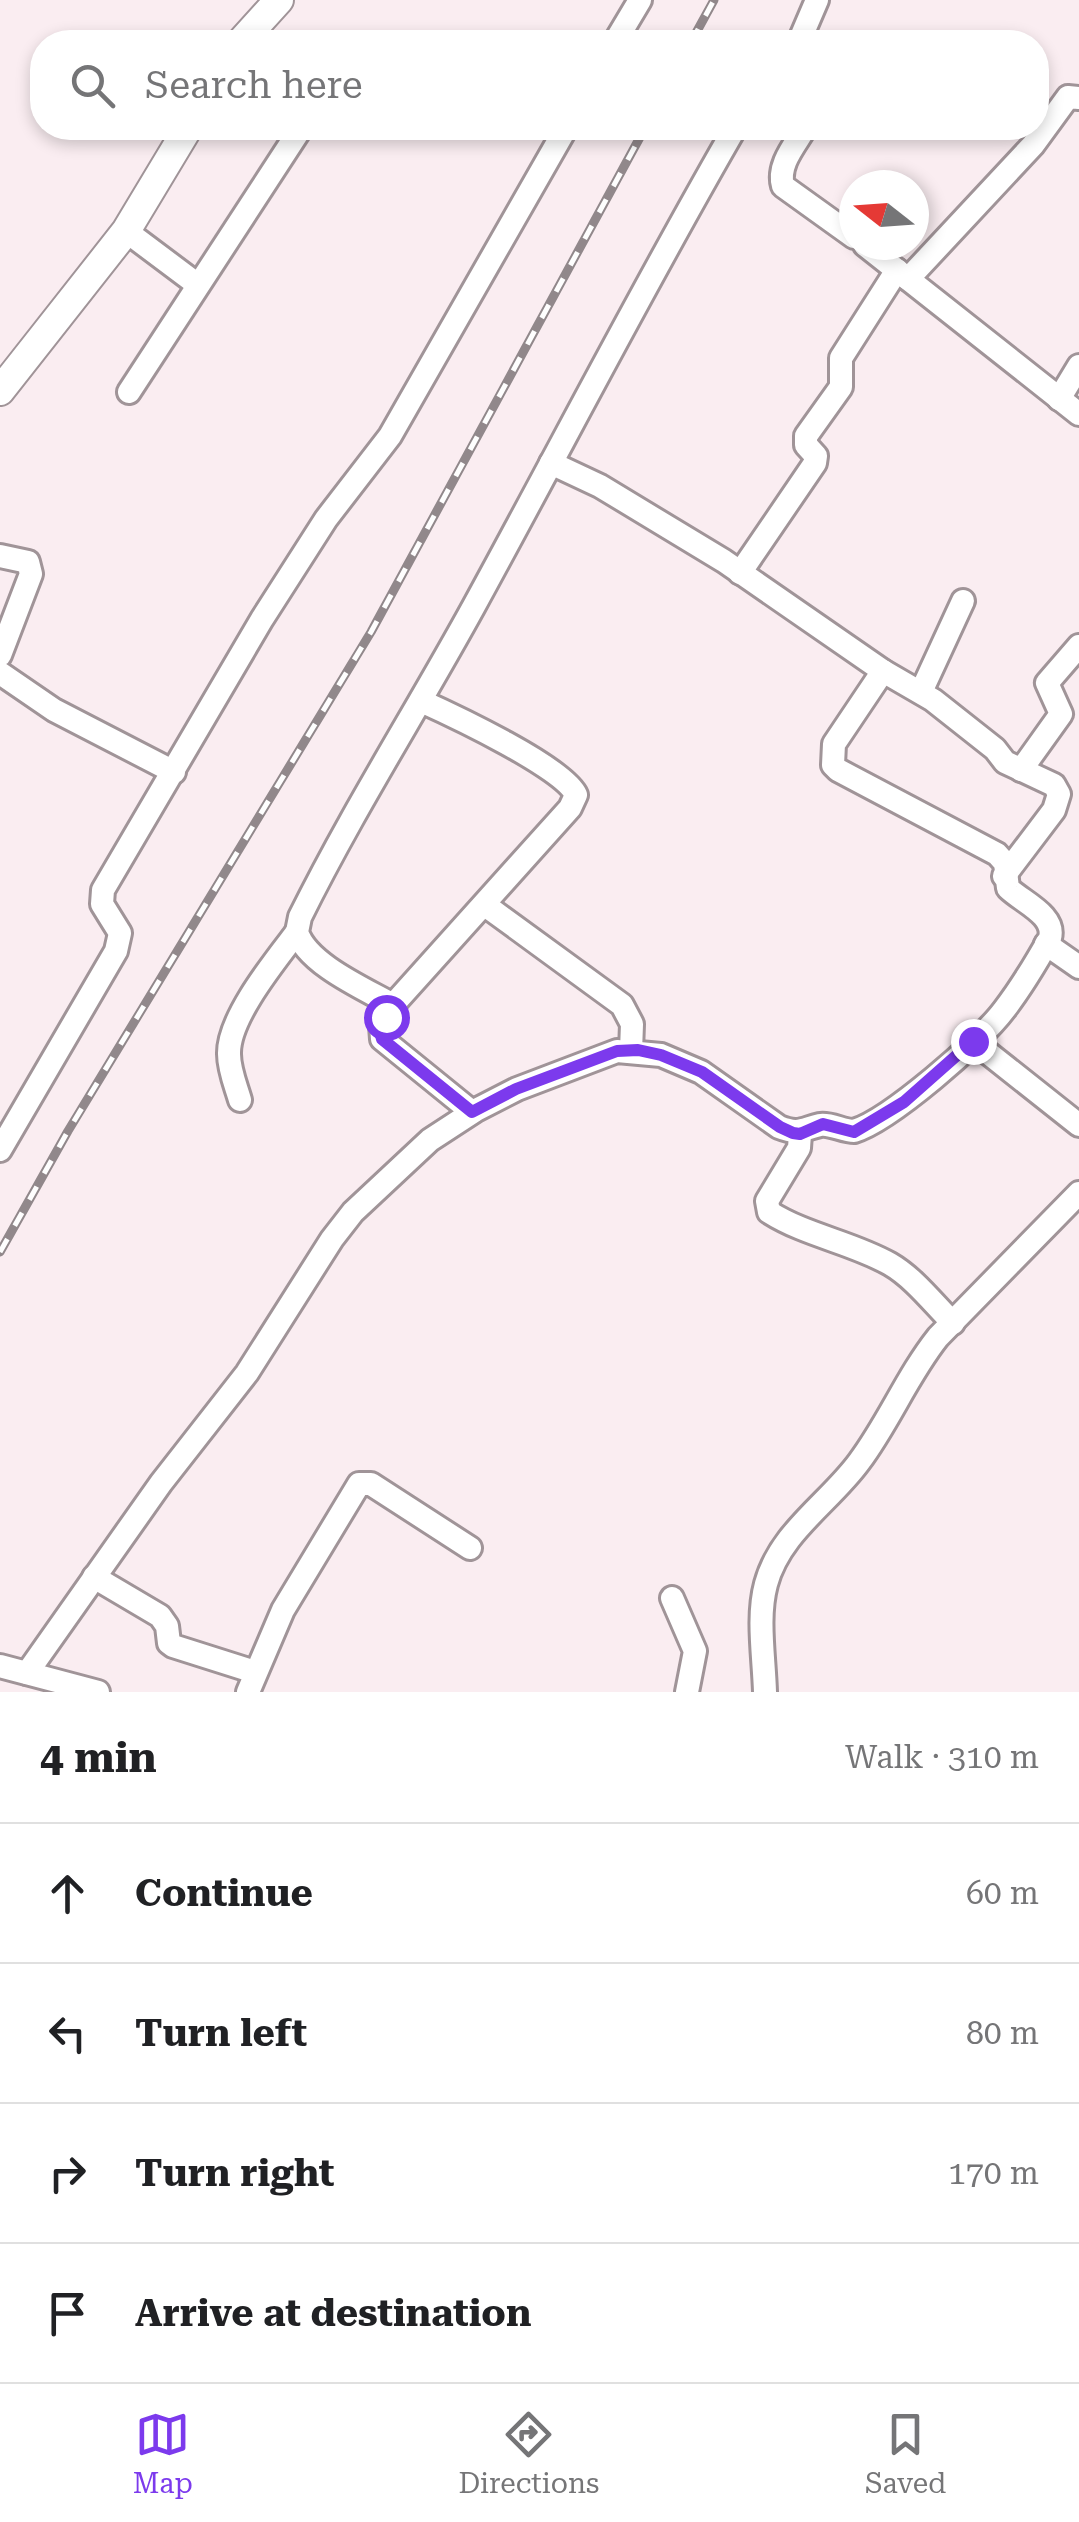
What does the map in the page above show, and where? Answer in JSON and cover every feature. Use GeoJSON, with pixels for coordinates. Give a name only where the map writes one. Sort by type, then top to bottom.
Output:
{"type":"FeatureCollection","features":[{"type":"Feature","properties":{"kind":"main road"},"geometry":{"type":"LineString","coordinates":[[252,30],[279,0]]}},
{"type":"Feature","properties":{"kind":"main road"},"geometry":{"type":"LineString","coordinates":[[0,391],[126,232],[181,140]]}},
{"type":"Feature","properties":{"kind":"street"},"geometry":{"type":"LineString","coordinates":[[622,30],[640,0]]}},
{"type":"Feature","properties":{"kind":"street"},"geometry":{"type":"LineString","coordinates":[[804,30],[817,0]]}},
{"type":"Feature","properties":{"kind":"street"},"geometry":{"type":"LineString","coordinates":[[1049,125],[1075,93]]}},
{"type":"Feature","properties":{"kind":"street"},"geometry":{"type":"LineString","coordinates":[[129,392],[294,140]]}},
{"type":"Feature","properties":{"kind":"street"},"geometry":{"type":"LineString","coordinates":[[0,1150],[116,951],[120,933],[102,904],[103,890],[262,618],[315,536],[390,436],[559,140]]}},
{"type":"Feature","properties":{"kind":"street"},"geometry":{"type":"LineString","coordinates":[[240,1100],[231,1068],[230,1042],[258,987],[296,932],[300,916],[344,830],[421,701],[728,140]]}},
{"type":"Feature","properties":{"kind":"street"},"geometry":{"type":"LineString","coordinates":[[798,140],[783,166],[783,186],[839,226]]}},
{"type":"Feature","properties":{"kind":"street"},"geometry":{"type":"LineString","coordinates":[[740,573],[815,463],[816,456],[806,444],[806,436],[840,386],[841,358],[903,274],[1037,140]]}},
{"type":"Feature","properties":{"kind":"street"},"geometry":{"type":"LineString","coordinates":[[126,232],[198,285]]}},
{"type":"Feature","properties":{"kind":"street"},"geometry":{"type":"LineString","coordinates":[[885,260],[1079,414]]}},
{"type":"Feature","properties":{"kind":"street"},"geometry":{"type":"LineString","coordinates":[[1059,399],[1079,366]]}},
{"type":"Feature","properties":{"kind":"street"},"geometry":{"type":"LineString","coordinates":[[551,463],[600,486],[740,573],[883,671],[921,692],[1005,762],[1054,785],[1058,799],[1004,876]]}},
{"type":"Feature","properties":{"kind":"street"},"geometry":{"type":"LineString","coordinates":[[0,556],[21,559],[31,567],[30,582],[0,655]]}},
{"type":"Feature","properties":{"kind":"street"},"geometry":{"type":"LineString","coordinates":[[921,692],[963,601]]}},
{"type":"Feature","properties":{"kind":"street"},"geometry":{"type":"LineString","coordinates":[[1022,770],[1061,714],[1048,682],[1079,646]]}},
{"type":"Feature","properties":{"kind":"street"},"geometry":{"type":"LineString","coordinates":[[28,1673],[162,1482],[247,1373],[304,1280],[352,1212],[430,1140],[516,1089],[617,1051],[631,1050],[661,1055],[702,1072],[780,1127],[800,1134],[823,1124],[848,1132],[861,1130],[904,1102],[1003,1012],[1046,944],[1052,930],[1049,920],[1012,893],[1004,876],[1005,863],[997,854],[833,764],[834,744],[883,671]]}},
{"type":"Feature","properties":{"kind":"street"},"geometry":{"type":"LineString","coordinates":[[0,672],[54,710],[174,772]]}},
{"type":"Feature","properties":{"kind":"street"},"geometry":{"type":"LineString","coordinates":[[421,701],[485,731],[575,790],[570,808],[393,1005],[381,1026],[382,1039],[472,1112]]}},
{"type":"Feature","properties":{"kind":"street"},"geometry":{"type":"LineString","coordinates":[[485,905],[622,1005],[630,1014],[631,1050]]}},
{"type":"Feature","properties":{"kind":"street"},"geometry":{"type":"LineString","coordinates":[[296,932],[304,947],[318,958],[393,1005]]}},
{"type":"Feature","properties":{"kind":"street"},"geometry":{"type":"LineString","coordinates":[[1046,944],[1079,966]]}},
{"type":"Feature","properties":{"kind":"street"},"geometry":{"type":"LineString","coordinates":[[973,1041],[1079,1125]]}},
{"type":"Feature","properties":{"kind":"street"},"geometry":{"type":"LineString","coordinates":[[800,1134],[796,1155],[767,1201],[769,1212],[792,1226],[848,1244],[894,1266],[952,1323]]}},
{"type":"Feature","properties":{"kind":"street"},"geometry":{"type":"LineString","coordinates":[[765,1692],[762,1605],[772,1568],[798,1528],[846,1480],[862,1458],[921,1358],[1079,1193]]}},
{"type":"Feature","properties":{"kind":"street"},"geometry":{"type":"LineString","coordinates":[[94,1578],[160,1616],[166,1622],[168,1643],[252,1682],[283,1610],[359,1484],[371,1484],[470,1548]]}},
{"type":"Feature","properties":{"kind":"street"},"geometry":{"type":"LineString","coordinates":[[672,1598],[695,1651],[687,1692]]}},
{"type":"Feature","properties":{"kind":"street"},"geometry":{"type":"LineString","coordinates":[[0,1666],[98,1692]]}},
{"type":"Feature","properties":{"kind":"railway"},"geometry":{"type":"LineString","coordinates":[[698,30],[714,0]]}},
{"type":"Feature","properties":{"kind":"railway"},"geometry":{"type":"LineString","coordinates":[[0,1252],[68,1131],[371,632],[638,140]]}},
{"type":"Feature","properties":{"kind":"route"},"geometry":{"type":"LineString","coordinates":[[386,1017],[381,1026],[382,1039],[472,1112],[516,1089],[617,1051],[638,1050],[702,1072],[780,1127],[800,1134],[823,1124],[848,1132],[861,1130],[922,1088],[973,1041]]}}]}
